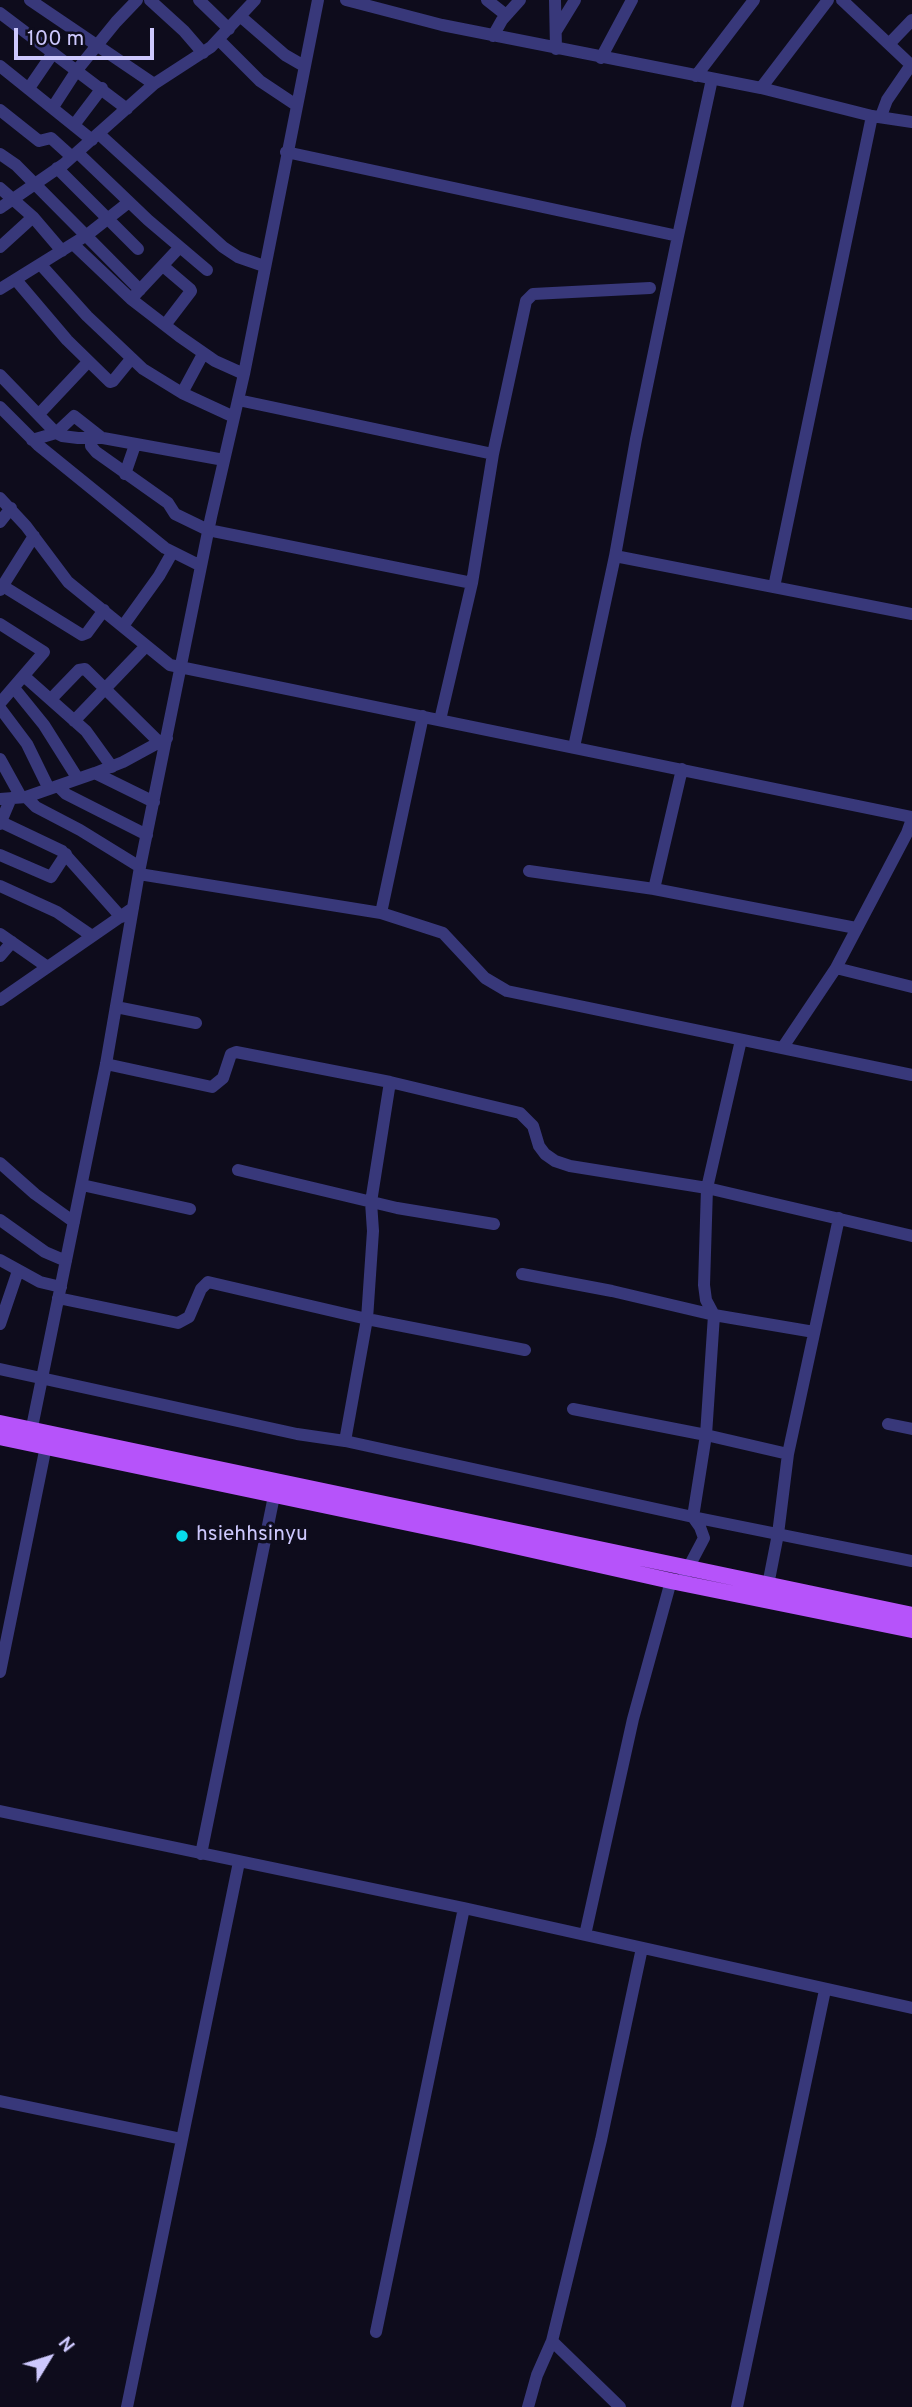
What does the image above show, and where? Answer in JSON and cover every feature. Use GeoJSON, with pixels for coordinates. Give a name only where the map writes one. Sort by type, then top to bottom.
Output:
{"type":"FeatureCollection","features":[{"type":"Feature","properties":{"kind":"main road"},"geometry":{"type":"LineString","coordinates":[[0,1423],[31,1436],[912,1630]]}},
{"type":"Feature","properties":{"kind":"main road"},"geometry":{"type":"LineString","coordinates":[[0,1437],[31,1436],[46,1446],[274,1496],[680,1578],[768,1585],[912,1615]]}},
{"type":"Feature","properties":{"kind":"street"},"geometry":{"type":"LineString","coordinates":[[30,0],[154,84]]}},
{"type":"Feature","properties":{"kind":"street"},"geometry":{"type":"LineString","coordinates":[[53,107],[77,70],[137,0]]}},
{"type":"Feature","properties":{"kind":"street"},"geometry":{"type":"LineString","coordinates":[[150,0],[184,31],[203,53]]}},
{"type":"Feature","properties":{"kind":"street"},"geometry":{"type":"LineString","coordinates":[[199,0],[229,29]]}},
{"type":"Feature","properties":{"kind":"street"},"geometry":{"type":"LineString","coordinates":[[0,208],[75,155],[154,84],[219,40],[255,0]]}},
{"type":"Feature","properties":{"kind":"street"},"geometry":{"type":"LineString","coordinates":[[31,1436],[106,1064],[163,740],[244,374],[318,0]]}},
{"type":"Feature","properties":{"kind":"street"},"geometry":{"type":"LineString","coordinates":[[346,0],[493,36],[761,88],[912,122]]}},
{"type":"Feature","properties":{"kind":"street"},"geometry":{"type":"LineString","coordinates":[[487,0],[506,15]]}},
{"type":"Feature","properties":{"kind":"street"},"geometry":{"type":"LineString","coordinates":[[493,36],[499,24],[520,0]]}},
{"type":"Feature","properties":{"kind":"street"},"geometry":{"type":"LineString","coordinates":[[555,0],[556,49]]}},
{"type":"Feature","properties":{"kind":"street"},"geometry":{"type":"LineString","coordinates":[[556,32],[575,0]]}},
{"type":"Feature","properties":{"kind":"street"},"geometry":{"type":"LineString","coordinates":[[601,58],[632,0]]}},
{"type":"Feature","properties":{"kind":"street"},"geometry":{"type":"LineString","coordinates":[[696,76],[754,0]]}},
{"type":"Feature","properties":{"kind":"street"},"geometry":{"type":"LineString","coordinates":[[761,88],[828,0]]}},
{"type":"Feature","properties":{"kind":"street"},"geometry":{"type":"LineString","coordinates":[[775,587],[877,116],[911,66],[849,2]]}},
{"type":"Feature","properties":{"kind":"street"},"geometry":{"type":"LineString","coordinates":[[1,14],[127,109]]}},
{"type":"Feature","properties":{"kind":"street"},"geometry":{"type":"LineString","coordinates":[[240,16],[285,55],[304,66]]}},
{"type":"Feature","properties":{"kind":"street"},"geometry":{"type":"LineString","coordinates":[[889,44],[912,20]]}},
{"type":"Feature","properties":{"kind":"street"},"geometry":{"type":"LineString","coordinates":[[219,40],[260,81],[296,105]]}},
{"type":"Feature","properties":{"kind":"street"},"geometry":{"type":"LineString","coordinates":[[29,88],[53,53]]}},
{"type":"Feature","properties":{"kind":"street"},"geometry":{"type":"LineString","coordinates":[[0,66],[74,125],[95,137],[223,247],[238,257],[264,266]]}},
{"type":"Feature","properties":{"kind":"street"},"geometry":{"type":"LineString","coordinates":[[574,747],[712,79]]}},
{"type":"Feature","properties":{"kind":"street"},"geometry":{"type":"LineString","coordinates":[[74,125],[102,88]]}},
{"type":"Feature","properties":{"kind":"street"},"geometry":{"type":"LineString","coordinates":[[0,110],[39,141],[50,137],[75,155],[207,270]]}},
{"type":"Feature","properties":{"kind":"street"},"geometry":{"type":"LineString","coordinates":[[286,152],[678,236]]}},
{"type":"Feature","properties":{"kind":"street"},"geometry":{"type":"LineString","coordinates":[[0,154],[16,165],[87,235],[135,295]]}},
{"type":"Feature","properties":{"kind":"street"},"geometry":{"type":"LineString","coordinates":[[57,168],[138,249]]}},
{"type":"Feature","properties":{"kind":"street"},"geometry":{"type":"LineString","coordinates":[[0,188],[33,217],[62,251]]}},
{"type":"Feature","properties":{"kind":"street"},"geometry":{"type":"LineString","coordinates":[[130,202],[74,244],[6,283],[40,310],[88,362],[111,382],[131,359]]}},
{"type":"Feature","properties":{"kind":"street"},"geometry":{"type":"LineString","coordinates":[[0,247],[33,217]]}},
{"type":"Feature","properties":{"kind":"street"},"geometry":{"type":"LineString","coordinates":[[74,244],[135,295],[165,325],[203,354],[224,367],[244,374]]}},
{"type":"Feature","properties":{"kind":"street"},"geometry":{"type":"LineString","coordinates":[[135,295],[179,248]]}},
{"type":"Feature","properties":{"kind":"street"},"geometry":{"type":"LineString","coordinates":[[41,265],[131,359],[182,393],[234,417]]}},
{"type":"Feature","properties":{"kind":"street"},"geometry":{"type":"LineString","coordinates":[[163,266],[191,291],[165,325]]}},
{"type":"Feature","properties":{"kind":"street"},"geometry":{"type":"LineString","coordinates":[[440,720],[472,583],[493,454],[526,301],[533,294],[650,288]]}},
{"type":"Feature","properties":{"kind":"street"},"geometry":{"type":"LineString","coordinates":[[182,393],[203,354]]}},
{"type":"Feature","properties":{"kind":"street"},"geometry":{"type":"LineString","coordinates":[[39,414],[88,362]]}},
{"type":"Feature","properties":{"kind":"street"},"geometry":{"type":"LineString","coordinates":[[0,376],[56,433],[67,437],[97,438],[224,460]]}},
{"type":"Feature","properties":{"kind":"street"},"geometry":{"type":"LineString","coordinates":[[238,400],[493,454]]}},
{"type":"Feature","properties":{"kind":"street"},"geometry":{"type":"LineString","coordinates":[[0,407],[32,440],[172,552],[201,566]]}},
{"type":"Feature","properties":{"kind":"street"},"geometry":{"type":"LineString","coordinates":[[32,440],[56,433],[71,418],[77,416],[97,438]]}},
{"type":"Feature","properties":{"kind":"street"},"geometry":{"type":"LineString","coordinates":[[97,438],[93,450],[168,503],[175,514],[208,530],[472,583]]}},
{"type":"Feature","properties":{"kind":"street"},"geometry":{"type":"LineString","coordinates":[[125,474],[135,445]]}},
{"type":"Feature","properties":{"kind":"street"},"geometry":{"type":"LineString","coordinates":[[0,498],[34,536],[68,582],[170,665],[912,818],[907,833],[836,968],[783,1047]]}},
{"type":"Feature","properties":{"kind":"street"},"geometry":{"type":"LineString","coordinates":[[0,522],[11,509]]}},
{"type":"Feature","properties":{"kind":"street"},"geometry":{"type":"LineString","coordinates":[[34,536],[1,588],[82,635],[87,633],[104,610]]}},
{"type":"Feature","properties":{"kind":"street"},"geometry":{"type":"LineString","coordinates":[[123,626],[159,576],[172,552]]}},
{"type":"Feature","properties":{"kind":"street"},"geometry":{"type":"LineString","coordinates":[[615,556],[912,614]]}},
{"type":"Feature","properties":{"kind":"street"},"geometry":{"type":"LineString","coordinates":[[0,624],[44,652],[0,705],[53,788],[147,835]]}},
{"type":"Feature","properties":{"kind":"street"},"geometry":{"type":"LineString","coordinates":[[74,720],[146,646]]}},
{"type":"Feature","properties":{"kind":"street"},"geometry":{"type":"LineString","coordinates":[[51,699],[81,668],[85,668],[163,740]]}},
{"type":"Feature","properties":{"kind":"street"},"geometry":{"type":"LineString","coordinates":[[25,677],[74,720],[102,750],[112,767]]}},
{"type":"Feature","properties":{"kind":"street"},"geometry":{"type":"LineString","coordinates":[[14,688],[44,725],[78,779]]}},
{"type":"Feature","properties":{"kind":"street"},"geometry":{"type":"LineString","coordinates":[[381,912],[423,716]]}},
{"type":"Feature","properties":{"kind":"street"},"geometry":{"type":"LineString","coordinates":[[10,797],[53,788],[112,767],[163,740]]}},
{"type":"Feature","properties":{"kind":"street"},"geometry":{"type":"LineString","coordinates":[[0,759],[10,797],[0,823],[66,854],[121,917]]}},
{"type":"Feature","properties":{"kind":"street"},"geometry":{"type":"LineString","coordinates":[[654,889],[682,769]]}},
{"type":"Feature","properties":{"kind":"street"},"geometry":{"type":"LineString","coordinates":[[95,773],[154,802]]}},
{"type":"Feature","properties":{"kind":"street"},"geometry":{"type":"LineString","coordinates":[[10,797],[80,830],[140,871],[381,912],[443,933],[485,978],[507,991],[912,1075]]}},
{"type":"Feature","properties":{"kind":"street"},"geometry":{"type":"LineString","coordinates":[[0,855],[51,877],[66,854]]}},
{"type":"Feature","properties":{"kind":"street"},"geometry":{"type":"LineString","coordinates":[[529,871],[654,889],[856,929]]}},
{"type":"Feature","properties":{"kind":"street"},"geometry":{"type":"LineString","coordinates":[[0,886],[57,912],[92,936]]}},
{"type":"Feature","properties":{"kind":"street"},"geometry":{"type":"LineString","coordinates":[[0,1000],[133,908]]}},
{"type":"Feature","properties":{"kind":"street"},"geometry":{"type":"LineString","coordinates":[[0,934],[46,966]]}},
{"type":"Feature","properties":{"kind":"street"},"geometry":{"type":"LineString","coordinates":[[0,956],[12,942]]}},
{"type":"Feature","properties":{"kind":"street"},"geometry":{"type":"LineString","coordinates":[[836,968],[912,987]]}},
{"type":"Feature","properties":{"kind":"street"},"geometry":{"type":"LineString","coordinates":[[116,1007],[196,1023]]}},
{"type":"Feature","properties":{"kind":"street"},"geometry":{"type":"LineString","coordinates":[[585,1935],[633,1719],[680,1578],[704,1538],[693,1517],[706,1435],[714,1315],[706,1300],[704,1285],[707,1188],[741,1040]]}},
{"type":"Feature","properties":{"kind":"street"},"geometry":{"type":"LineString","coordinates":[[106,1064],[212,1087],[223,1078],[231,1054],[236,1052],[390,1082],[520,1114],[533,1126],[545,1154],[570,1166],[707,1188],[912,1236]]}},
{"type":"Feature","properties":{"kind":"street"},"geometry":{"type":"LineString","coordinates":[[345,1441],[367,1319],[373,1231],[371,1202],[390,1082]]}},
{"type":"Feature","properties":{"kind":"street"},"geometry":{"type":"LineString","coordinates":[[0,1163],[35,1194],[74,1222]]}},
{"type":"Feature","properties":{"kind":"street"},"geometry":{"type":"LineString","coordinates":[[238,1170],[371,1202],[494,1224]]}},
{"type":"Feature","properties":{"kind":"street"},"geometry":{"type":"LineString","coordinates":[[82,1185],[190,1209]]}},
{"type":"Feature","properties":{"kind":"street"},"geometry":{"type":"LineString","coordinates":[[768,1585],[778,1534],[788,1454],[839,1218]]}},
{"type":"Feature","properties":{"kind":"street"},"geometry":{"type":"LineString","coordinates":[[0,1220],[45,1252],[66,1261]]}},
{"type":"Feature","properties":{"kind":"street"},"geometry":{"type":"LineString","coordinates":[[0,1260],[60,1292],[178,1323],[189,1317],[201,1289],[208,1282],[367,1319],[525,1350]]}},
{"type":"Feature","properties":{"kind":"street"},"geometry":{"type":"LineString","coordinates":[[0,1324],[18,1271]]}},
{"type":"Feature","properties":{"kind":"street"},"geometry":{"type":"LineString","coordinates":[[522,1274],[612,1291],[714,1315],[814,1332]]}},
{"type":"Feature","properties":{"kind":"street"},"geometry":{"type":"LineString","coordinates":[[0,1368],[43,1380],[297,1434],[345,1441],[693,1517],[912,1561]]}},
{"type":"Feature","properties":{"kind":"street"},"geometry":{"type":"LineString","coordinates":[[573,1409],[788,1454]]}},
{"type":"Feature","properties":{"kind":"street"},"geometry":{"type":"LineString","coordinates":[[888,1424],[912,1429]]}},
{"type":"Feature","properties":{"kind":"street"},"geometry":{"type":"LineString","coordinates":[[0,1672],[46,1446]]}},
{"type":"Feature","properties":{"kind":"street"},"geometry":{"type":"LineString","coordinates":[[201,1854],[274,1496]]}},
{"type":"Feature","properties":{"kind":"street"},"geometry":{"type":"LineString","coordinates":[[0,1811],[464,1908],[912,2008]]}},
{"type":"Feature","properties":{"kind":"street"},"geometry":{"type":"LineString","coordinates":[[127,2407],[239,1862]]}},
{"type":"Feature","properties":{"kind":"street"},"geometry":{"type":"LineString","coordinates":[[376,2332],[464,1908]]}},
{"type":"Feature","properties":{"kind":"street"},"geometry":{"type":"LineString","coordinates":[[528,2407],[537,2375],[552,2341],[601,2140],[642,1948]]}},
{"type":"Feature","properties":{"kind":"street"},"geometry":{"type":"LineString","coordinates":[[737,2407],[825,1990]]}},
{"type":"Feature","properties":{"kind":"street"},"geometry":{"type":"LineString","coordinates":[[0,2101],[182,2139]]}},
{"type":"Feature","properties":{"kind":"street"},"geometry":{"type":"LineString","coordinates":[[552,2341],[615,2406]]}},
{"type":"Feature","properties":{"kind":"place","name":"hsiehhsinyu"},"geometry":{"type":"Point","coordinates":[182,1536]}}]}
